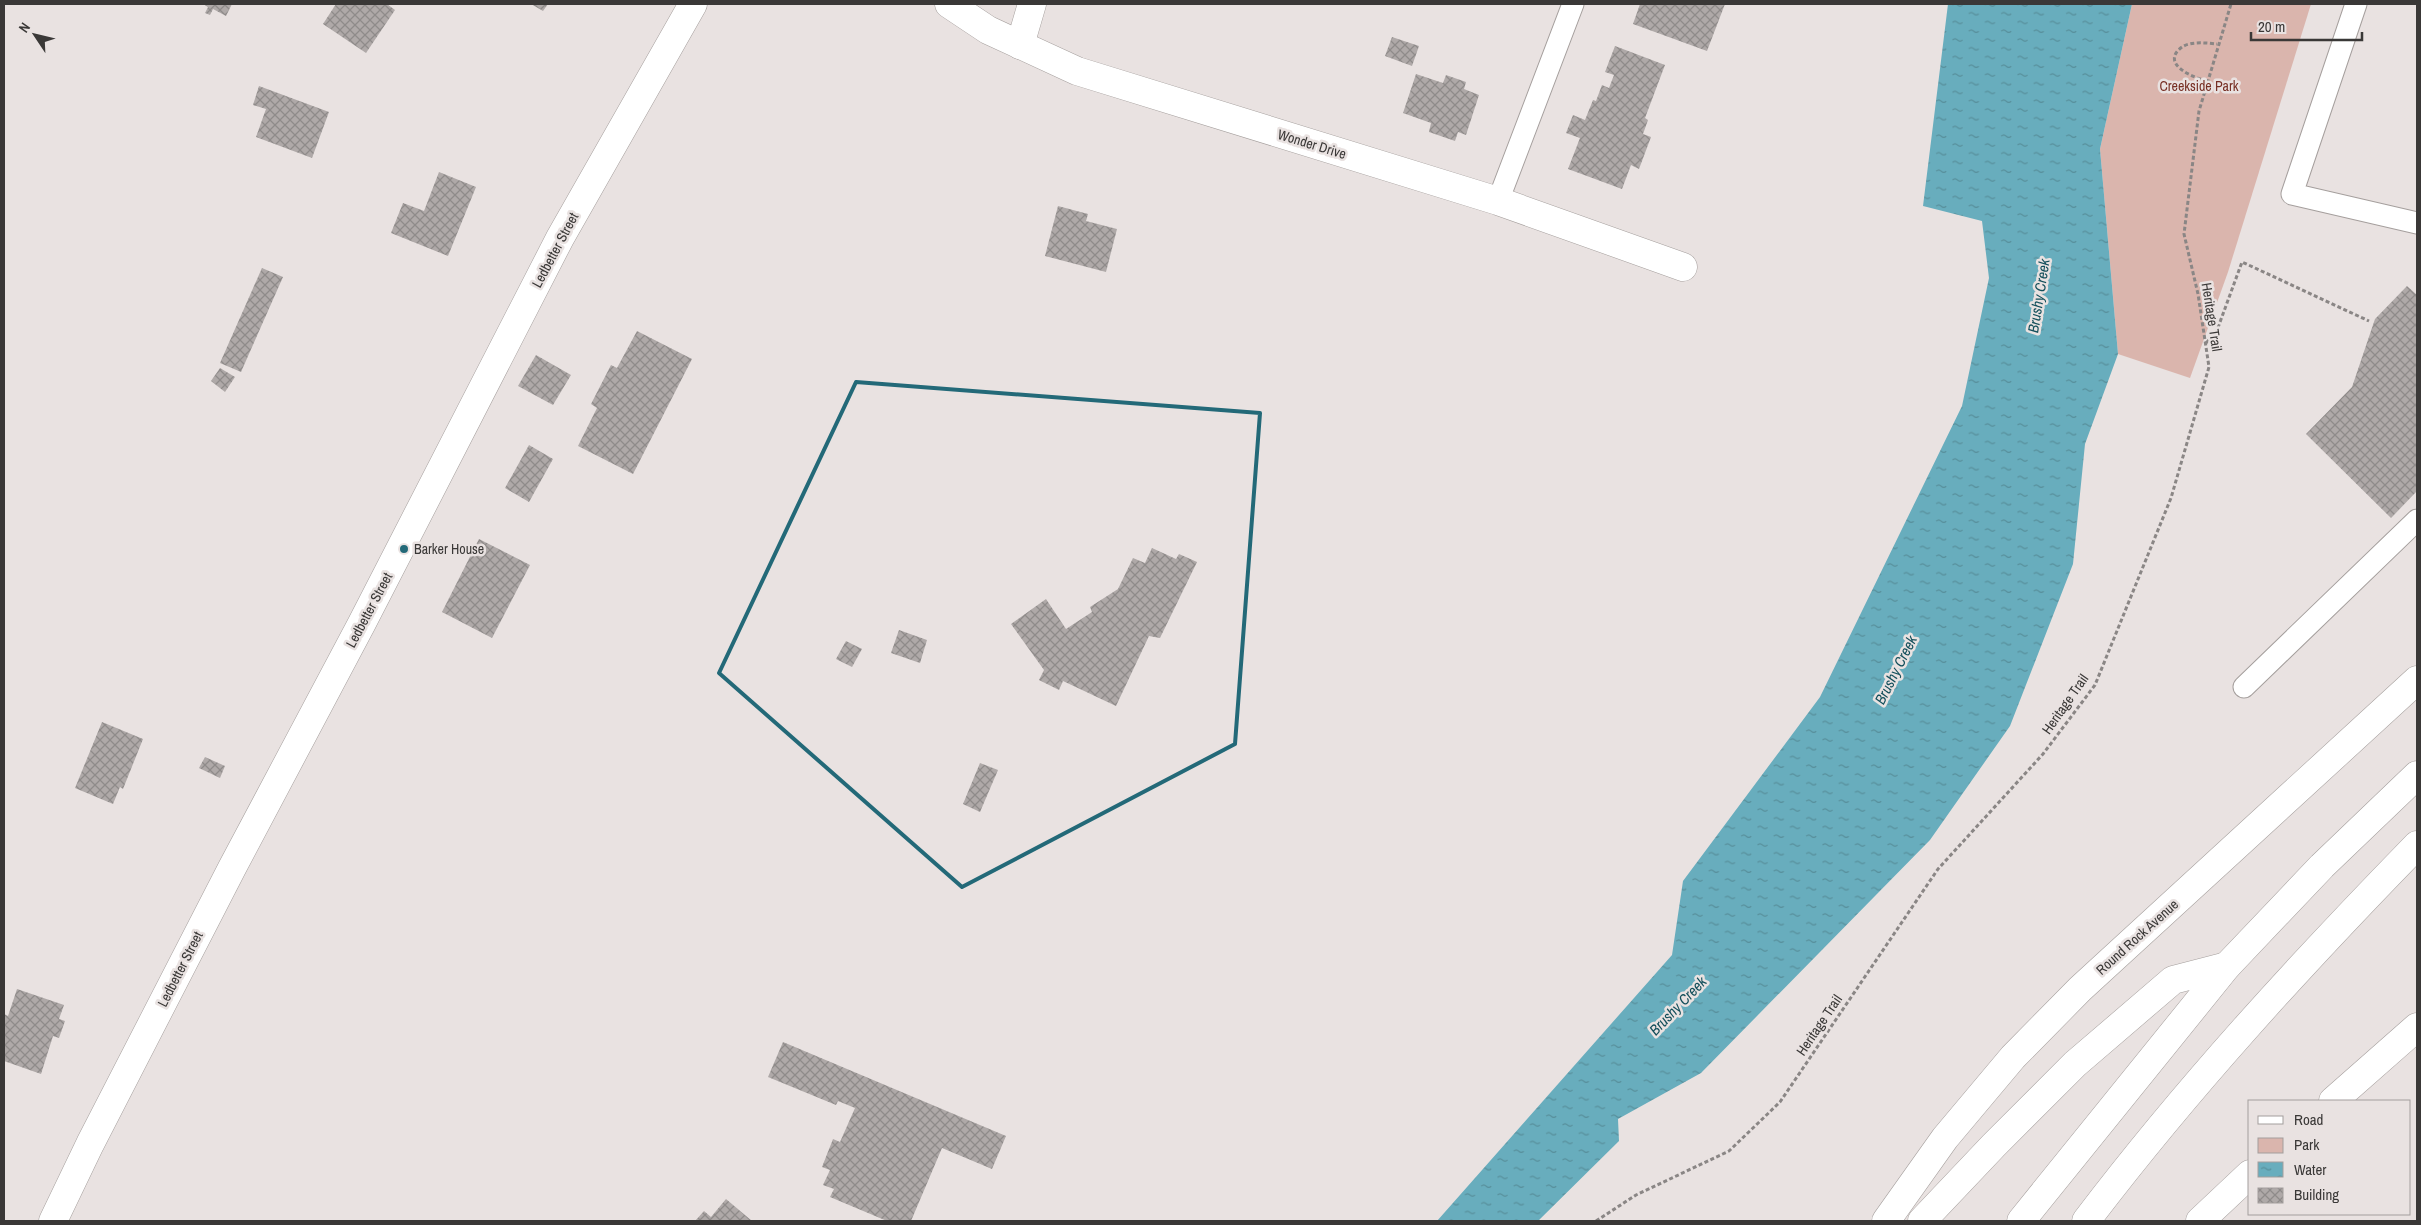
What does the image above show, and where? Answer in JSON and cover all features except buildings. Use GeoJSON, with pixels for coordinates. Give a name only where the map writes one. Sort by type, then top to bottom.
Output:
{"type":"FeatureCollection","features":[{"type":"Feature","properties":{"kind":"main road","name":"Ledbetter Street"},"geometry":{"type":"LineString","coordinates":[[53,1221],[90,1144],[228,876],[362,623],[556,247],[693,4]]}},
{"type":"Feature","properties":{"kind":"main road","name":"Wonder Drive"},"geometry":{"type":"LineString","coordinates":[[950,4],[988,30],[1077,72],[1498,201],[1683,267]]}},
{"type":"Feature","properties":{"kind":"main road"},"geometry":{"type":"LineString","coordinates":[[1020,45],[1032,4]]}},
{"type":"Feature","properties":{"kind":"main road","name":"Round Rock Avenue"},"geometry":{"type":"LineString","coordinates":[[1886,1221],[1945,1138],[2026,1043],[2080,989],[2417,680]]}},
{"type":"Feature","properties":{"kind":"main road"},"geometry":{"type":"LineString","coordinates":[[2021,1221],[2227,966],[2322,866],[2417,775]]}},
{"type":"Feature","properties":{"kind":"main road"},"geometry":{"type":"LineString","coordinates":[[2086,1221],[2188,1093],[2287,983],[2417,845]]}},
{"type":"Feature","properties":{"kind":"main road"},"geometry":{"type":"LineString","coordinates":[[1922,1221],[2075,1064],[2173,980],[2227,966]]}},
{"type":"Feature","properties":{"kind":"main road"},"geometry":{"type":"LineString","coordinates":[[2334,1100],[2417,1027]]}},
{"type":"Feature","properties":{"kind":"main road"},"geometry":{"type":"LineString","coordinates":[[2200,1221],[2248,1176]]}},
{"type":"Feature","properties":{"kind":"lane"},"geometry":{"type":"LineString","coordinates":[[1498,201],[1573,4]]}},
{"type":"Feature","properties":{"kind":"lane"},"geometry":{"type":"LineString","coordinates":[[2356,4],[2292,194],[2417,223]]}},
{"type":"Feature","properties":{"kind":"lane"},"geometry":{"type":"LineString","coordinates":[[2244,687],[2417,520]]}},
{"type":"Feature","properties":{"kind":"path","name":"Heritage Trail"},"geometry":{"type":"LineString","coordinates":[[1596,1221],[1636,1195],[1728,1152],[1780,1102],[1938,869],[2043,754],[2095,685],[2171,498],[2209,367],[2198,294],[2184,234],[2199,111],[2230,4]]}},
{"type":"Feature","properties":{"kind":"path"},"geometry":{"type":"LineString","coordinates":[[2207,81],[2190,77],[2180,70],[2176,63],[2176,55],[2183,47],[2196,43],[2217,44]]}},
{"type":"Feature","properties":{"kind":"path"},"geometry":{"type":"LineString","coordinates":[[2205,343],[2216,333],[2242,262],[2369,321]]}},
{"type":"Feature","properties":{"kind":"highlighted area"},"geometry":{"type":"Polygon","coordinates":[[[856,382],[1260,413],[1235,744],[962,887],[719,673],[856,382]]]}},
{"type":"Feature","properties":{"kind":"green space","name":"Creekside Park"},"geometry":{"type":"Polygon","coordinates":[[[2132,4],[2311,4],[2228,272],[2190,378],[2118,354],[2100,149],[2132,4]]]}},
{"type":"Feature","properties":{"kind":"water","name":"Brushy Creek"},"geometry":{"type":"Polygon","coordinates":[[[1948,4],[2132,4],[2100,149],[2118,354],[2085,444],[2073,564],[2010,726],[1930,840],[1701,1073],[1618,1119],[1619,1141],[1538,1221],[1437,1221],[1672,955],[1683,881],[1820,697],[1962,406],[1989,278],[1982,221],[1923,206],[1948,4]]]}},
{"type":"Feature","properties":{"kind":"place","name":"Barker House"},"geometry":{"type":"Point","coordinates":[404,549]}}]}
